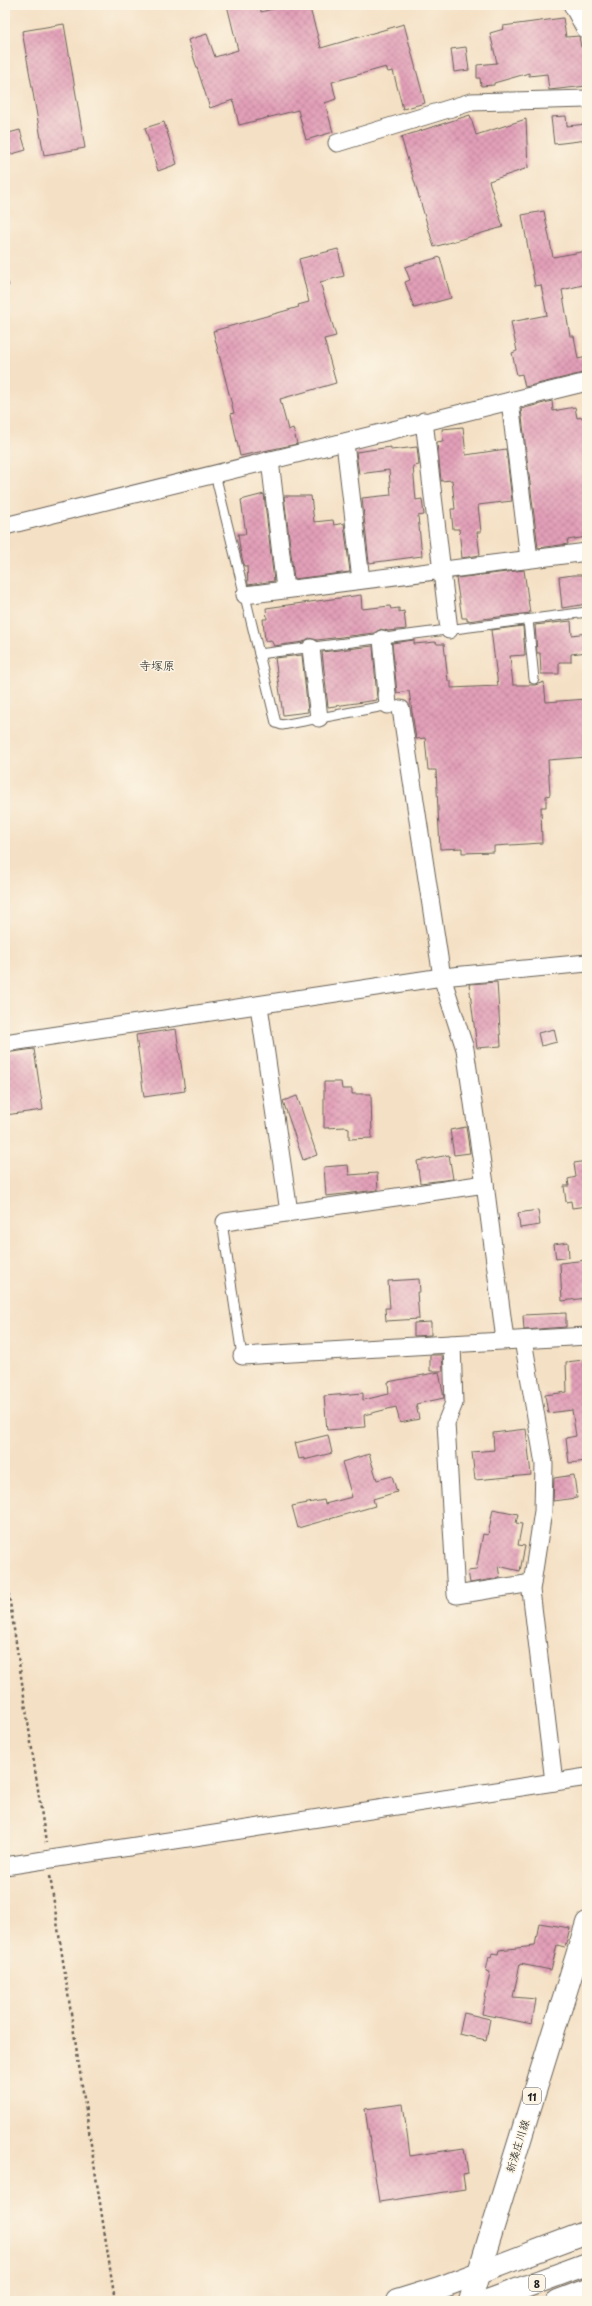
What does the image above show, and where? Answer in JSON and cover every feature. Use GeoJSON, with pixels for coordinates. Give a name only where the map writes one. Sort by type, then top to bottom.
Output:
{"type":"FeatureCollection","features":[{"type":"Feature","properties":{"kind":"main road"},"geometry":{"type":"LineString","coordinates":[[575,5],[587,27]]}},
{"type":"Feature","properties":{"kind":"main road","name":"新湊庄川線"},"geometry":{"type":"LineString","coordinates":[[470,2301],[481,2270],[540,2068],[587,1923]]}},
{"type":"Feature","properties":{"kind":"main road"},"geometry":{"type":"LineString","coordinates":[[397,2301],[439,2288],[481,2270],[587,2232]]}},
{"type":"Feature","properties":{"kind":"main road","name":"8"},"geometry":{"type":"LineString","coordinates":[[487,2301],[587,2264]]}},
{"type":"Feature","properties":{"kind":"main road","name":"8"},"geometry":{"type":"LineString","coordinates":[[558,2301],[587,2290]]}},
{"type":"Feature","properties":{"kind":"street"},"geometry":{"type":"LineString","coordinates":[[337,143],[471,102],[587,99]]}},
{"type":"Feature","properties":{"kind":"street"},"geometry":{"type":"LineString","coordinates":[[5,526],[270,460],[345,443],[424,421],[587,382]]}},
{"type":"Feature","properties":{"kind":"street"},"geometry":{"type":"LineString","coordinates":[[510,401],[530,559]]}},
{"type":"Feature","properties":{"kind":"street"},"geometry":{"type":"LineString","coordinates":[[424,421],[449,630]]}},
{"type":"Feature","properties":{"kind":"street"},"geometry":{"type":"LineString","coordinates":[[345,443],[361,580]]}},
{"type":"Feature","properties":{"kind":"street"},"geometry":{"type":"LineString","coordinates":[[270,460],[285,589]]}},
{"type":"Feature","properties":{"kind":"street"},"geometry":{"type":"LineString","coordinates":[[245,595],[587,552]]}},
{"type":"Feature","properties":{"kind":"street"},"geometry":{"type":"LineString","coordinates":[[382,639],[442,977],[464,1049],[485,1184],[506,1340]]}},
{"type":"Feature","properties":{"kind":"street"},"geometry":{"type":"LineString","coordinates":[[311,648],[319,718]]}},
{"type":"Feature","properties":{"kind":"street"},"geometry":{"type":"LineString","coordinates":[[5,1043],[259,1006],[442,977],[587,963]]}},
{"type":"Feature","properties":{"kind":"street"},"geometry":{"type":"LineString","coordinates":[[259,1006],[289,1212]]}},
{"type":"Feature","properties":{"kind":"street"},"geometry":{"type":"LineString","coordinates":[[225,1222],[485,1184]]}},
{"type":"Feature","properties":{"kind":"street"},"geometry":{"type":"LineString","coordinates":[[242,1356],[587,1336]]}},
{"type":"Feature","properties":{"kind":"street"},"geometry":{"type":"LineString","coordinates":[[523,1340],[544,1464],[543,1511],[532,1590],[554,1782]]}},
{"type":"Feature","properties":{"kind":"street"},"geometry":{"type":"LineString","coordinates":[[452,1344],[454,1403],[446,1423],[456,1595],[532,1583]]}},
{"type":"Feature","properties":{"kind":"street"},"geometry":{"type":"LineString","coordinates":[[5,1866],[587,1777]]}},
{"type":"Feature","properties":{"kind":"lane"},"geometry":{"type":"LineString","coordinates":[[215,474],[276,723],[282,725],[394,707]]}},
{"type":"Feature","properties":{"kind":"lane"},"geometry":{"type":"LineString","coordinates":[[259,654],[587,612]]}},
{"type":"Feature","properties":{"kind":"lane"},"geometry":{"type":"LineString","coordinates":[[528,620],[534,679]]}},
{"type":"Feature","properties":{"kind":"lane"},"geometry":{"type":"LineString","coordinates":[[225,1222],[223,1229],[242,1356]]}},
{"type":"Feature","properties":{"kind":"path"},"geometry":{"type":"LineString","coordinates":[[5,277],[8,285],[5,288]]}},
{"type":"Feature","properties":{"kind":"path"},"geometry":{"type":"LineString","coordinates":[[5,1569],[114,2301]]}},
{"type":"Feature","properties":{"kind":"building"},"geometry":{"type":"Polygon","coordinates":[[[227,5],[260,5],[261,12],[288,5],[309,5],[321,48],[404,24],[425,103],[403,109],[393,71],[388,72],[386,67],[332,82],[336,99],[325,103],[333,132],[306,140],[298,110],[239,125],[233,100],[210,108],[188,40],[207,34],[215,57],[238,50],[227,5]]]}},
{"type":"Feature","properties":{"kind":"building"},"geometry":{"type":"Polygon","coordinates":[[[563,18],[566,37],[579,36],[581,47],[587,46],[587,86],[549,90],[547,74],[529,76],[529,73],[494,83],[494,85],[481,86],[480,78],[477,78],[477,65],[497,63],[490,33],[504,29],[503,26],[563,18]]]}},
{"type":"Feature","properties":{"kind":"building"},"geometry":{"type":"Polygon","coordinates":[[[64,24],[85,148],[44,155],[22,31],[64,24]]]}},
{"type":"Feature","properties":{"kind":"building"},"geometry":{"type":"Polygon","coordinates":[[[466,47],[469,70],[454,72],[451,49],[466,47]]]}},
{"type":"Feature","properties":{"kind":"building"},"geometry":{"type":"Polygon","coordinates":[[[470,115],[476,135],[526,119],[528,168],[489,181],[503,227],[434,247],[401,137],[470,115]]]}},
{"type":"Feature","properties":{"kind":"building"},"geometry":{"type":"Polygon","coordinates":[[[566,116],[567,126],[587,124],[587,140],[554,144],[551,117],[566,116]]]}},
{"type":"Feature","properties":{"kind":"building"},"geometry":{"type":"Polygon","coordinates":[[[164,122],[177,164],[158,171],[145,128],[164,122]]]}},
{"type":"Feature","properties":{"kind":"building"},"geometry":{"type":"Polygon","coordinates":[[[20,130],[26,150],[5,156],[5,134],[20,130]]]}},
{"type":"Feature","properties":{"kind":"building"},"geometry":{"type":"Polygon","coordinates":[[[544,211],[553,257],[587,251],[587,284],[562,290],[570,336],[574,336],[578,359],[587,357],[587,372],[525,387],[522,374],[517,375],[512,353],[517,351],[511,322],[547,315],[541,285],[535,286],[522,215],[544,211]]]}},
{"type":"Feature","properties":{"kind":"building"},"geometry":{"type":"Polygon","coordinates":[[[338,249],[344,276],[320,282],[336,336],[324,339],[336,383],[280,399],[288,430],[293,428],[297,444],[240,456],[231,414],[234,413],[213,331],[299,307],[298,305],[309,302],[299,259],[338,249]]]}},
{"type":"Feature","properties":{"kind":"building"},"geometry":{"type":"Polygon","coordinates":[[[440,257],[451,298],[414,308],[405,282],[410,280],[405,267],[440,257]]]}},
{"type":"Feature","properties":{"kind":"building"},"geometry":{"type":"Polygon","coordinates":[[[552,401],[553,411],[575,407],[577,418],[583,417],[587,442],[587,537],[567,540],[568,544],[538,548],[521,409],[552,401]]]}},
{"type":"Feature","properties":{"kind":"building"},"geometry":{"type":"Polygon","coordinates":[[[463,427],[466,455],[506,449],[512,501],[478,505],[481,532],[477,532],[480,555],[462,558],[459,529],[453,529],[451,509],[455,509],[452,480],[441,481],[437,442],[443,441],[442,429],[463,427]]]}},
{"type":"Feature","properties":{"kind":"building"},"geometry":{"type":"Polygon","coordinates":[[[391,447],[391,450],[417,447],[419,465],[413,466],[416,500],[422,499],[424,515],[418,516],[422,556],[369,563],[362,498],[391,495],[389,470],[359,474],[356,452],[391,447]]]}},
{"type":"Feature","properties":{"kind":"building"},"geometry":{"type":"Polygon","coordinates":[[[264,494],[274,581],[248,585],[247,566],[244,566],[238,534],[246,534],[241,500],[264,494]]]}},
{"type":"Feature","properties":{"kind":"building"},"geometry":{"type":"Polygon","coordinates":[[[284,496],[311,496],[314,522],[333,520],[334,525],[344,523],[350,572],[294,579],[284,496]]]}},
{"type":"Feature","properties":{"kind":"building"},"geometry":{"type":"Polygon","coordinates":[[[524,570],[530,613],[467,621],[467,618],[462,618],[456,578],[524,570]]]}},
{"type":"Feature","properties":{"kind":"building"},"geometry":{"type":"Polygon","coordinates":[[[587,575],[587,604],[562,608],[559,577],[587,575]]]}},
{"type":"Feature","properties":{"kind":"building"},"geometry":{"type":"Polygon","coordinates":[[[361,595],[362,609],[390,606],[391,609],[399,608],[399,612],[404,611],[406,629],[388,631],[381,629],[374,633],[317,640],[309,638],[303,642],[274,646],[271,640],[265,641],[263,619],[267,619],[266,608],[361,595]]]}},
{"type":"Feature","properties":{"kind":"building"},"geometry":{"type":"Polygon","coordinates":[[[571,621],[572,635],[587,633],[587,652],[571,654],[571,662],[559,662],[559,674],[541,674],[540,653],[537,653],[535,625],[571,621]]]}},
{"type":"Feature","properties":{"kind":"building"},"geometry":{"type":"Polygon","coordinates":[[[523,626],[525,655],[510,656],[513,685],[535,685],[544,682],[546,702],[587,699],[587,757],[548,760],[550,795],[546,796],[546,807],[541,807],[542,843],[494,846],[494,852],[462,853],[462,848],[440,849],[436,770],[428,770],[425,738],[416,739],[409,691],[397,693],[392,643],[414,640],[414,644],[436,642],[437,644],[444,644],[448,681],[451,681],[451,688],[498,686],[491,630],[523,626]]]}},
{"type":"Feature","properties":{"kind":"building"},"geometry":{"type":"Polygon","coordinates":[[[373,646],[377,700],[328,707],[322,652],[373,646]]]}},
{"type":"Feature","properties":{"kind":"building"},"geometry":{"type":"Polygon","coordinates":[[[302,655],[308,712],[283,715],[275,658],[302,655]]]}},
{"type":"Feature","properties":{"kind":"building"},"geometry":{"type":"Polygon","coordinates":[[[497,982],[501,1046],[477,1048],[469,984],[497,982]]]}},
{"type":"Feature","properties":{"kind":"building"},"geometry":{"type":"Polygon","coordinates":[[[176,1029],[185,1091],[144,1097],[136,1035],[176,1029]]]}},
{"type":"Feature","properties":{"kind":"building"},"geometry":{"type":"Polygon","coordinates":[[[554,1029],[557,1042],[541,1046],[538,1033],[554,1029]]]}},
{"type":"Feature","properties":{"kind":"building"},"geometry":{"type":"Polygon","coordinates":[[[34,1049],[43,1110],[5,1115],[5,1053],[34,1049]]]}},
{"type":"Feature","properties":{"kind":"building"},"geometry":{"type":"Polygon","coordinates":[[[324,1082],[341,1082],[342,1089],[352,1089],[352,1094],[371,1094],[372,1138],[349,1139],[349,1128],[324,1128],[324,1082]]]}},
{"type":"Feature","properties":{"kind":"building"},"geometry":{"type":"Polygon","coordinates":[[[297,1096],[317,1155],[303,1160],[283,1101],[297,1096]]]}},
{"type":"Feature","properties":{"kind":"building"},"geometry":{"type":"Polygon","coordinates":[[[466,1127],[470,1153],[454,1155],[450,1130],[466,1127]]]}},
{"type":"Feature","properties":{"kind":"building"},"geometry":{"type":"Polygon","coordinates":[[[449,1155],[453,1179],[420,1183],[417,1161],[449,1155]]]}},
{"type":"Feature","properties":{"kind":"building"},"geometry":{"type":"Polygon","coordinates":[[[587,1161],[587,1206],[572,1208],[571,1201],[566,1202],[564,1186],[569,1186],[568,1179],[576,1177],[574,1163],[587,1161]]]}},
{"type":"Feature","properties":{"kind":"building"},"geometry":{"type":"Polygon","coordinates":[[[348,1165],[349,1175],[377,1173],[378,1190],[326,1196],[324,1167],[348,1165]]]}},
{"type":"Feature","properties":{"kind":"building"},"geometry":{"type":"Polygon","coordinates":[[[538,1210],[540,1225],[520,1228],[518,1213],[538,1210]]]}},
{"type":"Feature","properties":{"kind":"building"},"geometry":{"type":"Polygon","coordinates":[[[568,1242],[569,1257],[556,1259],[554,1244],[568,1242]]]}},
{"type":"Feature","properties":{"kind":"building"},"geometry":{"type":"Polygon","coordinates":[[[587,1260],[587,1298],[562,1301],[560,1263],[587,1260]]]}},
{"type":"Feature","properties":{"kind":"building"},"geometry":{"type":"Polygon","coordinates":[[[419,1279],[420,1292],[417,1292],[419,1319],[386,1321],[385,1308],[390,1308],[388,1281],[419,1279]]]}},
{"type":"Feature","properties":{"kind":"building"},"geometry":{"type":"Polygon","coordinates":[[[566,1313],[566,1327],[524,1330],[523,1315],[566,1313]]]}},
{"type":"Feature","properties":{"kind":"building"},"geometry":{"type":"Polygon","coordinates":[[[431,1322],[431,1335],[414,1336],[414,1323],[431,1322]]]}},
{"type":"Feature","properties":{"kind":"building"},"geometry":{"type":"Polygon","coordinates":[[[430,1355],[442,1355],[443,1371],[430,1371],[430,1355]]]}},
{"type":"Feature","properties":{"kind":"building"},"geometry":{"type":"Polygon","coordinates":[[[584,1360],[585,1370],[587,1370],[587,1461],[569,1463],[566,1438],[576,1436],[572,1410],[548,1413],[545,1395],[567,1392],[566,1362],[584,1360]]]}},
{"type":"Feature","properties":{"kind":"building"},"geometry":{"type":"Polygon","coordinates":[[[439,1372],[444,1398],[416,1404],[419,1419],[400,1423],[396,1407],[364,1415],[365,1427],[327,1430],[324,1396],[363,1393],[363,1400],[389,1394],[388,1382],[439,1372]]]}},
{"type":"Feature","properties":{"kind":"building"},"geometry":{"type":"Polygon","coordinates":[[[526,1429],[531,1475],[475,1480],[472,1452],[494,1450],[493,1433],[526,1429]]]}},
{"type":"Feature","properties":{"kind":"building"},"geometry":{"type":"Polygon","coordinates":[[[328,1435],[332,1453],[304,1460],[304,1458],[299,1459],[295,1443],[328,1435]]]}},
{"type":"Feature","properties":{"kind":"building"},"geometry":{"type":"Polygon","coordinates":[[[369,1454],[377,1480],[392,1476],[397,1492],[373,1499],[375,1506],[298,1528],[292,1506],[324,1500],[325,1504],[352,1497],[342,1462],[369,1454]]]}},
{"type":"Feature","properties":{"kind":"building"},"geometry":{"type":"Polygon","coordinates":[[[574,1475],[577,1498],[553,1501],[554,1478],[574,1475]]]}},
{"type":"Feature","properties":{"kind":"building"},"geometry":{"type":"Polygon","coordinates":[[[493,1509],[518,1514],[516,1523],[522,1524],[518,1545],[525,1546],[520,1571],[498,1566],[500,1578],[470,1583],[468,1571],[476,1570],[483,1534],[488,1535],[493,1509]]]}},
{"type":"Feature","properties":{"kind":"building"},"geometry":{"type":"Polygon","coordinates":[[[539,1923],[570,1928],[565,1947],[557,1945],[551,1970],[520,1964],[513,1997],[536,1999],[532,2024],[482,2014],[490,1972],[486,1971],[489,1957],[491,1958],[492,1953],[498,1954],[499,1950],[535,1946],[539,1923]]]}},
{"type":"Feature","properties":{"kind":"building"},"geometry":{"type":"Polygon","coordinates":[[[464,2013],[490,2019],[486,2040],[459,2034],[464,2013]]]}},
{"type":"Feature","properties":{"kind":"building"},"geometry":{"type":"Polygon","coordinates":[[[403,2104],[410,2156],[464,2148],[468,2174],[463,2175],[465,2189],[379,2202],[365,2109],[403,2104]]]}},
{"type":"Feature","properties":{"kind":"district","name":"寺塚原"},"geometry":{"type":"Point","coordinates":[157,665]}}]}
